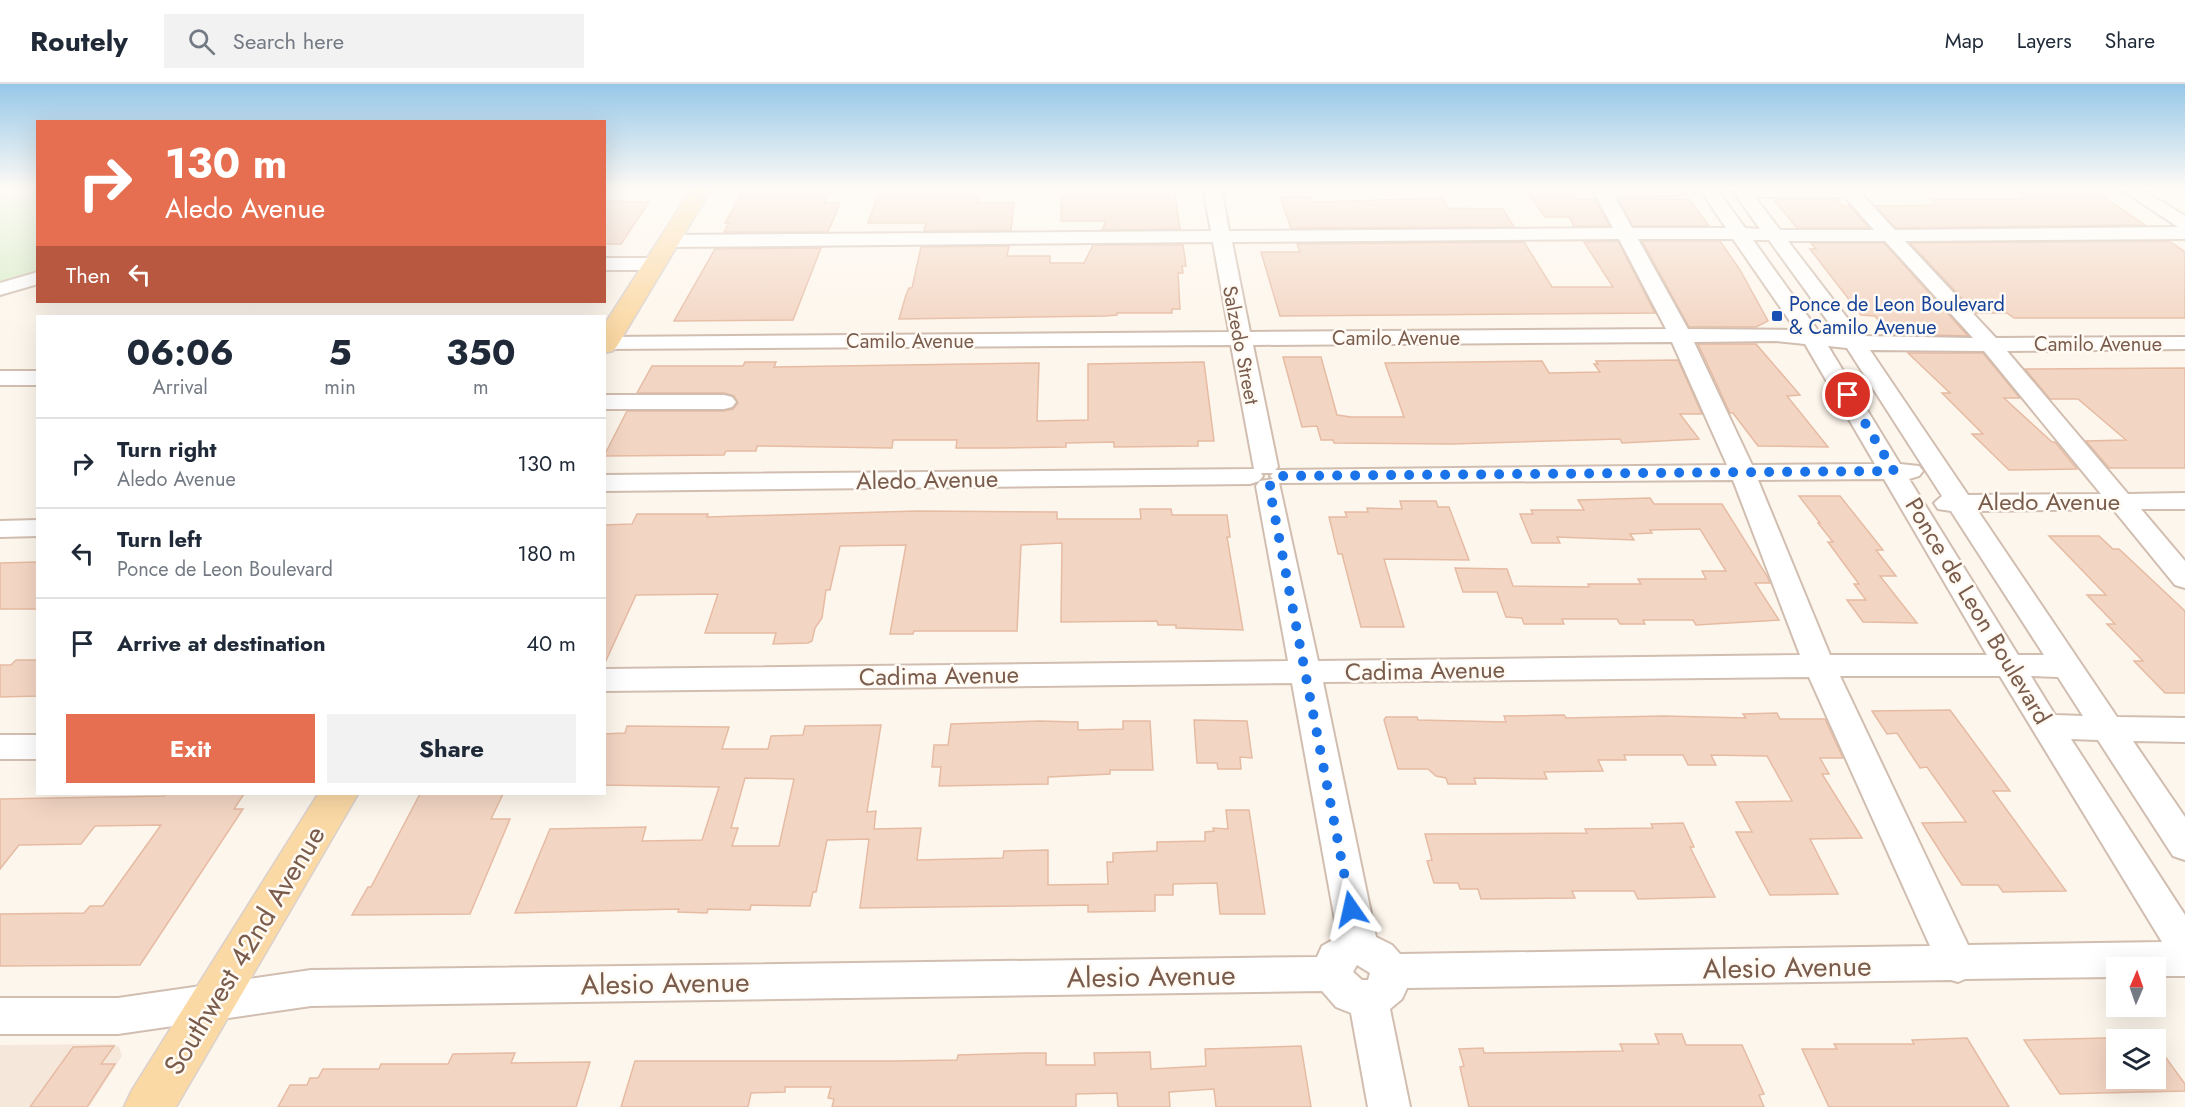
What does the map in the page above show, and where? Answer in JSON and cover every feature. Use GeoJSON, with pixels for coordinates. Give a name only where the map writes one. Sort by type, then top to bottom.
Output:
{"type":"FeatureCollection","features":[{"type":"Feature","properties":{"kind":"main road"},"geometry":{"type":"LineString","coordinates":[[606,344],[672,236]]}},
{"type":"Feature","properties":{"kind":"main road","name":"Southwest 42nd Avenue"},"geometry":{"type":"LineString","coordinates":[[149,1107],[337,795]]}},
{"type":"Feature","properties":{"kind":"street"},"geometry":{"type":"LineString","coordinates":[[669,241],[1349,236]]}},
{"type":"Feature","properties":{"kind":"street"},"geometry":{"type":"LineString","coordinates":[[1628,236],[1680,335],[1743,472],[1820,666],[1958,965]]}},
{"type":"Feature","properties":{"kind":"street","name":"Ponce de Leon Boulevard"},"geometry":{"type":"LineString","coordinates":[[1741,236],[1812,338],[2046,727],[2185,947]]}},
{"type":"Feature","properties":{"kind":"street","name":"Ponce de Leon Boulevard"},"geometry":{"type":"LineString","coordinates":[[1777,236],[1854,342],[1942,473],[2106,729],[2185,846]]}},
{"type":"Feature","properties":{"kind":"street"},"geometry":{"type":"LineString","coordinates":[[1893,236],[1990,344],[2185,579]]}},
{"type":"Feature","properties":{"kind":"street","name":"Salzedo Street"},"geometry":{"type":"LineString","coordinates":[[1221,237],[1306,672],[1346,961]]}},
{"type":"Feature","properties":{"kind":"street"},"geometry":{"type":"LineString","coordinates":[[606,264],[655,264]]}},
{"type":"Feature","properties":{"kind":"street"},"geometry":{"type":"LineString","coordinates":[[0,289],[36,279]]}},
{"type":"Feature","properties":{"kind":"street","name":"Camilo Avenue"},"geometry":{"type":"LineString","coordinates":[[606,344],[1680,335],[1776,335],[1888,345],[2185,343]]}},
{"type":"Feature","properties":{"kind":"street"},"geometry":{"type":"LineString","coordinates":[[0,378],[36,378]]}},
{"type":"Feature","properties":{"kind":"street"},"geometry":{"type":"LineString","coordinates":[[606,402],[724,402]]}},
{"type":"Feature","properties":{"kind":"street","name":"Aledo Avenue"},"geometry":{"type":"LineString","coordinates":[[606,483],[1743,472],[1942,473]]}},
{"type":"Feature","properties":{"kind":"street","name":"Aledo Avenue"},"geometry":{"type":"LineString","coordinates":[[1913,503],[2185,501]]}},
{"type":"Feature","properties":{"kind":"street"},"geometry":{"type":"LineString","coordinates":[[0,529],[36,528]]}},
{"type":"Feature","properties":{"kind":"street","name":"Cadima Avenue"},"geometry":{"type":"LineString","coordinates":[[606,680],[2009,664],[2065,666]]}},
{"type":"Feature","properties":{"kind":"street"},"geometry":{"type":"LineString","coordinates":[[2046,727],[2185,730]]}},
{"type":"Feature","properties":{"kind":"street"},"geometry":{"type":"LineString","coordinates":[[0,747],[36,747]]}},
{"type":"Feature","properties":{"kind":"street"},"geometry":{"type":"LineString","coordinates":[[1346,961],[1381,958],[1378,985],[1389,1107]]}},
{"type":"Feature","properties":{"kind":"street","name":"Alesio Avenue"},"geometry":{"type":"LineString","coordinates":[[1378,985],[2185,959]]}},
{"type":"Feature","properties":{"kind":"street","name":"Alesio Avenue"},"geometry":{"type":"LineString","coordinates":[[0,1016],[118,1016],[311,988],[1346,961]]}},
{"type":"Feature","properties":{"kind":"shaded area"},"geometry":{"type":"Polygon","coordinates":[[[114,1044],[119,1047],[122,1056],[89,1107],[0,1107],[0,1045],[114,1044]]]}},
{"type":"Feature","properties":{"kind":"green space"},"geometry":{"type":"Polygon","coordinates":[[[0,236],[36,236],[36,275],[0,286],[0,236]]]}},
{"type":"Feature","properties":{"kind":"building"},"geometry":{"type":"Polygon","coordinates":[[[606,236],[627,236],[621,244],[606,244],[606,236]]]}},
{"type":"Feature","properties":{"kind":"building"},"geometry":{"type":"Polygon","coordinates":[[[1618,241],[1655,313],[1280,316],[1261,252],[1300,252],[1297,244],[1524,242],[1552,287],[1613,287],[1584,242],[1618,241]]]}},
{"type":"Feature","properties":{"kind":"building"},"geometry":{"type":"Polygon","coordinates":[[[1642,241],[1720,241],[1740,270],[1768,321],[1756,327],[1689,327],[1642,241]]]}},
{"type":"Feature","properties":{"kind":"building"},"geometry":{"type":"Polygon","coordinates":[[[2169,241],[2185,252],[2185,318],[2014,318],[2007,313],[1976,313],[1910,243],[2169,241]]]}},
{"type":"Feature","properties":{"kind":"building"},"geometry":{"type":"Polygon","coordinates":[[[1811,243],[1884,243],[1968,336],[1890,334],[1875,316],[1861,315],[1810,249],[1816,249],[1811,243]]]}},
{"type":"Feature","properties":{"kind":"building"},"geometry":{"type":"Polygon","coordinates":[[[1093,245],[1183,245],[1186,266],[1182,266],[1183,273],[1178,273],[1180,309],[1172,309],[1172,313],[1117,313],[1117,315],[1106,316],[899,319],[906,295],[909,288],[912,288],[921,247],[1009,246],[1007,256],[1050,256],[1050,263],[1084,263],[1093,245]]]}},
{"type":"Feature","properties":{"kind":"building"},"geometry":{"type":"Polygon","coordinates":[[[821,248],[793,320],[674,321],[715,249],[821,248]]]}},
{"type":"Feature","properties":{"kind":"building"},"geometry":{"type":"Polygon","coordinates":[[[1698,344],[1756,344],[1800,395],[1787,396],[1828,447],[1758,446],[1733,413],[1730,413],[1698,344]]]}},
{"type":"Feature","properties":{"kind":"building"},"geometry":{"type":"Polygon","coordinates":[[[1908,353],[1983,353],[2020,398],[2004,398],[2052,442],[2055,442],[2077,469],[2009,470],[1972,434],[1983,434],[1942,393],[1950,393],[1908,353]]]}},
{"type":"Feature","properties":{"kind":"building"},"geometry":{"type":"Polygon","coordinates":[[[1283,357],[1321,357],[1337,415],[1351,417],[1404,417],[1385,363],[1542,361],[1549,373],[1600,372],[1594,364],[1598,364],[1596,361],[1678,360],[1702,414],[1680,414],[1699,439],[1622,443],[1620,439],[1452,444],[1334,443],[1333,440],[1321,440],[1317,426],[1302,427],[1283,357]]]}},
{"type":"Feature","properties":{"kind":"building"},"geometry":{"type":"Polygon","coordinates":[[[745,362],[776,362],[774,367],[1039,363],[1037,421],[1088,420],[1088,364],[1204,362],[1214,441],[1198,441],[1198,446],[1114,447],[1114,442],[1066,443],[1066,447],[956,448],[957,440],[893,440],[892,448],[757,446],[756,451],[726,451],[724,455],[606,456],[627,411],[724,411],[733,409],[738,403],[734,396],[724,393],[637,393],[652,366],[743,366],[745,362]]]}},
{"type":"Feature","properties":{"kind":"building"},"geometry":{"type":"Polygon","coordinates":[[[2185,368],[2185,468],[2109,468],[2086,441],[2126,440],[2078,399],[2050,399],[2025,369],[2185,368]]]}},
{"type":"Feature","properties":{"kind":"building"},"geometry":{"type":"Polygon","coordinates":[[[1799,496],[1840,496],[1883,550],[1876,550],[1896,576],[1880,576],[1917,623],[1863,622],[1847,600],[1866,600],[1854,584],[1859,584],[1828,542],[1833,542],[1799,496]]]}},
{"type":"Feature","properties":{"kind":"building"},"geometry":{"type":"Polygon","coordinates":[[[1650,498],[1654,504],[1722,504],[1767,576],[1770,583],[1755,583],[1779,620],[1696,625],[1693,620],[1643,620],[1645,624],[1620,624],[1617,619],[1562,619],[1564,624],[1524,624],[1522,618],[1506,617],[1497,592],[1463,592],[1455,568],[1507,569],[1513,586],[1589,587],[1588,584],[1641,584],[1638,579],[1706,579],[1702,571],[1726,571],[1700,529],[1650,530],[1652,533],[1630,534],[1634,540],[1557,537],[1560,543],[1532,543],[1520,514],[1533,514],[1531,510],[1584,510],[1578,500],[1650,498]]]}},
{"type":"Feature","properties":{"kind":"building"},"geometry":{"type":"Polygon","coordinates":[[[1400,501],[1436,501],[1438,507],[1449,507],[1469,560],[1384,559],[1404,627],[1361,627],[1342,554],[1338,554],[1329,517],[1347,517],[1345,512],[1368,512],[1367,508],[1402,509],[1400,501]]]}},
{"type":"Feature","properties":{"kind":"building"},"geometry":{"type":"Polygon","coordinates":[[[1140,509],[1171,509],[1172,515],[1227,515],[1230,537],[1227,537],[1243,630],[1176,628],[1176,625],[1158,625],[1157,621],[1061,622],[1062,543],[1021,545],[1017,631],[914,631],[913,634],[890,634],[906,545],[840,546],[830,590],[826,590],[822,618],[815,628],[812,641],[808,643],[773,644],[776,633],[705,633],[718,594],[636,595],[606,661],[606,525],[632,524],[637,514],[708,514],[707,517],[917,511],[1057,512],[1057,519],[1141,519],[1140,509]]]}},
{"type":"Feature","properties":{"kind":"building"},"geometry":{"type":"Polygon","coordinates":[[[2049,536],[2099,536],[2113,549],[2119,549],[2185,611],[2185,693],[2165,693],[2134,661],[2143,661],[2107,624],[2115,624],[2087,595],[2106,595],[2049,536]]]}},
{"type":"Feature","properties":{"kind":"building"},"geometry":{"type":"Polygon","coordinates":[[[36,562],[36,609],[0,609],[0,563],[36,562]]]}},
{"type":"Feature","properties":{"kind":"building"},"geometry":{"type":"Polygon","coordinates":[[[16,660],[36,660],[36,696],[0,697],[0,665],[11,665],[16,660]]]}},
{"type":"Feature","properties":{"kind":"building"},"geometry":{"type":"Polygon","coordinates":[[[1950,710],[2010,791],[1993,791],[2066,891],[2003,892],[1998,885],[1962,885],[1943,856],[1922,823],[1966,822],[1927,767],[1920,768],[1897,733],[1887,734],[1872,711],[1950,710]]]}},
{"type":"Feature","properties":{"kind":"building"},"geometry":{"type":"Polygon","coordinates":[[[1777,713],[1780,719],[1825,719],[1843,758],[1820,758],[1829,774],[1822,774],[1862,838],[1810,839],[1838,894],[1770,895],[1736,832],[1752,832],[1736,802],[1792,801],[1767,756],[1711,755],[1716,765],[1688,765],[1683,755],[1624,755],[1626,760],[1598,760],[1603,771],[1544,772],[1547,779],[1474,778],[1476,784],[1448,784],[1446,778],[1436,776],[1428,769],[1398,769],[1384,720],[1386,717],[1417,717],[1418,720],[1506,722],[1504,716],[1564,715],[1566,718],[1664,716],[1746,718],[1743,714],[1777,713]]]}},
{"type":"Feature","properties":{"kind":"building"},"geometry":{"type":"Polygon","coordinates":[[[1194,720],[1247,721],[1252,758],[1240,757],[1241,769],[1218,769],[1217,763],[1197,763],[1194,720]]]}},
{"type":"Feature","properties":{"kind":"building"},"geometry":{"type":"Polygon","coordinates":[[[1123,721],[1150,721],[1153,770],[1110,770],[1110,774],[1048,777],[1048,784],[939,786],[941,767],[932,767],[934,745],[948,745],[951,724],[1078,722],[1078,730],[1123,729],[1123,721]]]}},
{"type":"Feature","properties":{"kind":"building"},"geometry":{"type":"Polygon","coordinates":[[[881,725],[867,812],[876,811],[874,829],[921,828],[917,860],[1003,858],[1004,851],[1048,850],[1048,885],[1108,884],[1107,862],[1113,862],[1113,853],[1157,851],[1157,842],[1205,841],[1205,832],[1214,831],[1213,828],[1228,829],[1226,810],[1249,810],[1265,914],[1220,914],[1217,883],[1173,884],[1173,895],[1155,895],[1155,911],[1088,912],[1088,905],[860,908],[869,839],[827,840],[816,892],[813,892],[810,906],[751,905],[750,910],[708,909],[707,913],[678,912],[679,909],[515,913],[550,829],[646,827],[642,841],[702,840],[719,787],[606,785],[606,734],[625,733],[627,726],[729,727],[722,749],[768,749],[771,736],[803,735],[805,726],[881,725]],[[745,778],[731,828],[738,828],[732,846],[779,846],[794,779],[745,778]]]}},
{"type":"Feature","properties":{"kind":"building"},"geometry":{"type":"Polygon","coordinates":[[[243,795],[234,809],[243,809],[140,965],[0,966],[0,914],[84,913],[90,906],[103,906],[161,825],[95,826],[81,844],[19,845],[0,869],[0,799],[243,795]]]}},
{"type":"Feature","properties":{"kind":"building"},"geometry":{"type":"Polygon","coordinates":[[[419,795],[503,795],[491,819],[510,819],[470,914],[352,915],[368,887],[371,887],[419,795]]]}},
{"type":"Feature","properties":{"kind":"building"},"geometry":{"type":"Polygon","coordinates":[[[1683,823],[1694,847],[1690,847],[1715,897],[1638,899],[1634,891],[1572,891],[1575,898],[1481,899],[1478,889],[1460,889],[1458,883],[1434,883],[1427,861],[1432,860],[1425,834],[1587,833],[1585,829],[1653,828],[1651,824],[1683,823]]]}},
{"type":"Feature","properties":{"kind":"building"},"geometry":{"type":"Polygon","coordinates":[[[1655,1034],[1682,1034],[1686,1045],[1742,1045],[1764,1094],[1759,1095],[1764,1107],[1469,1107],[1460,1067],[1464,1066],[1459,1049],[1483,1048],[1484,1053],[1623,1051],[1620,1044],[1659,1044],[1655,1034]]]}},
{"type":"Feature","properties":{"kind":"building"},"geometry":{"type":"Polygon","coordinates":[[[1967,1038],[2009,1107],[1829,1107],[1802,1049],[1837,1049],[1834,1044],[1914,1044],[1912,1040],[1967,1038]]]}},
{"type":"Feature","properties":{"kind":"building"},"geometry":{"type":"Polygon","coordinates":[[[2106,1038],[2106,1089],[2166,1089],[2166,1058],[2185,1084],[2185,1091],[2060,1094],[2024,1040],[2106,1038]]]}},
{"type":"Feature","properties":{"kind":"building"},"geometry":{"type":"Polygon","coordinates":[[[114,1046],[101,1064],[115,1064],[87,1107],[30,1107],[73,1047],[114,1046]]]}},
{"type":"Feature","properties":{"kind":"building"},"geometry":{"type":"Polygon","coordinates":[[[1301,1046],[1311,1107],[1216,1107],[1214,1089],[1169,1092],[1170,1107],[1118,1107],[1117,1093],[1076,1094],[1076,1107],[832,1107],[834,1099],[828,1098],[831,1087],[785,1087],[785,1092],[751,1093],[748,1107],[621,1107],[635,1061],[957,1060],[958,1055],[1046,1053],[1046,1065],[1095,1065],[1094,1053],[1150,1052],[1151,1069],[1206,1066],[1205,1049],[1301,1046]]]}},
{"type":"Feature","properties":{"kind":"building"},"geometry":{"type":"Polygon","coordinates":[[[515,1053],[511,1063],[590,1062],[576,1107],[278,1107],[290,1085],[307,1085],[310,1078],[318,1078],[323,1069],[379,1069],[381,1064],[448,1064],[453,1054],[515,1053]]]}},
{"type":"Feature","properties":{"kind":"place","name":"Ponce de Leon Boulevard & Camilo Avenue"},"geometry":{"type":"Point","coordinates":[1777,316]}},
{"type":"Feature","properties":{"kind":"route"},"geometry":{"type":"LineString","coordinates":[[1351,909],[1269,486],[1281,482],[1283,476],[1894,471],[1848,395]]}}]}
